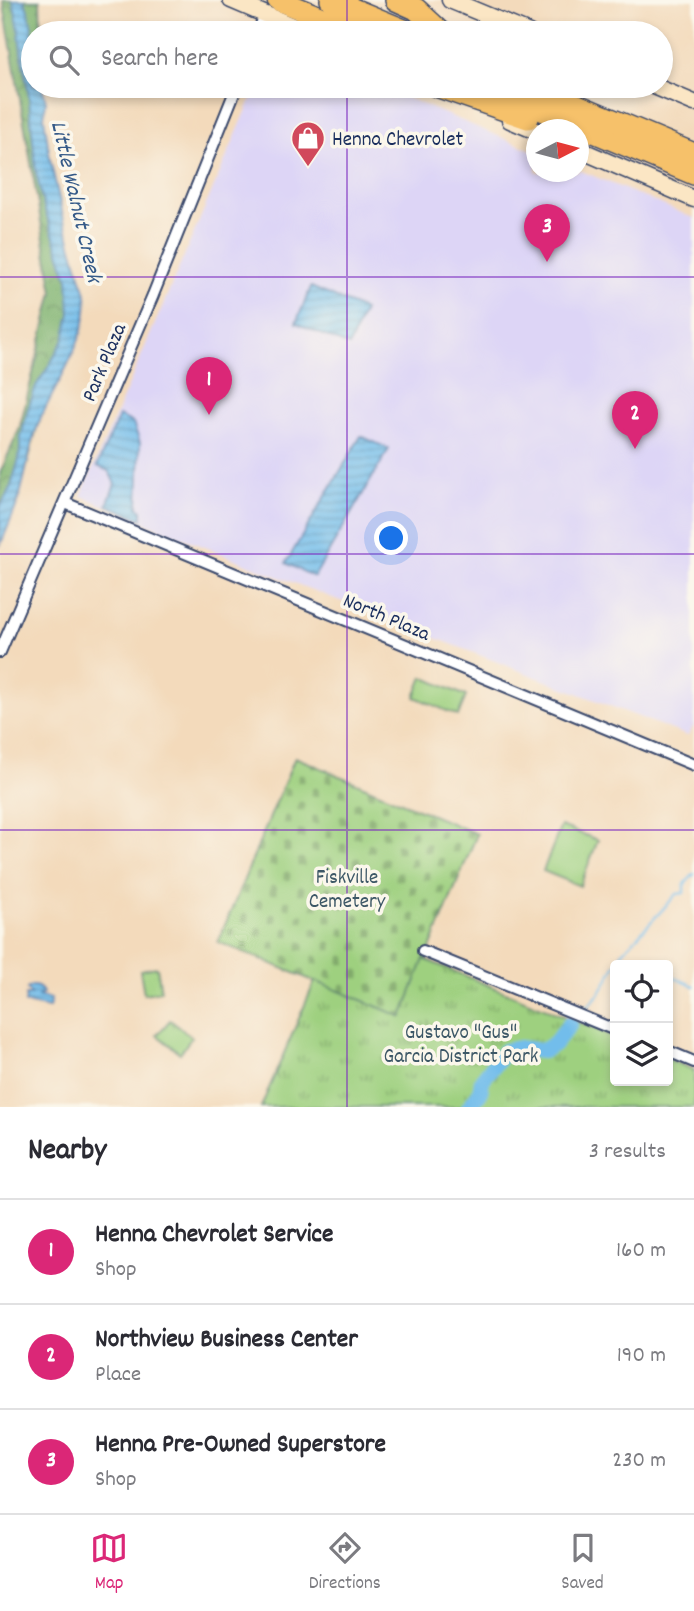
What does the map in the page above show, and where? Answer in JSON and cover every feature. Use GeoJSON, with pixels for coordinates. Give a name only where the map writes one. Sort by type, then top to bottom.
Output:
{"type":"FeatureCollection","features":[{"type":"Feature","properties":{"kind":"highway"},"geometry":{"type":"LineString","coordinates":[[331,0],[382,21]]}},
{"type":"Feature","properties":{"kind":"highway"},"geometry":{"type":"LineString","coordinates":[[396,0],[416,9],[429,21]]}},
{"type":"Feature","properties":{"kind":"highway"},"geometry":{"type":"LineString","coordinates":[[272,7],[319,21]]}},
{"type":"Feature","properties":{"kind":"highway"},"geometry":{"type":"LineString","coordinates":[[469,98],[529,119]]}},
{"type":"Feature","properties":{"kind":"highway"},"geometry":{"type":"LineString","coordinates":[[514,98],[694,174]]}},
{"type":"Feature","properties":{"kind":"highway"},"geometry":{"type":"LineString","coordinates":[[561,98],[694,154]]}},
{"type":"Feature","properties":{"kind":"highway"},"geometry":{"type":"LineString","coordinates":[[589,142],[694,184]]}},
{"type":"Feature","properties":{"kind":"main road"},"geometry":{"type":"LineString","coordinates":[[231,0],[272,7],[292,21]]}},
{"type":"Feature","properties":{"kind":"main road"},"geometry":{"type":"LineString","coordinates":[[450,0],[500,21]]}},
{"type":"Feature","properties":{"kind":"main road"},"geometry":{"type":"LineString","coordinates":[[673,94],[694,103]]}},
{"type":"Feature","properties":{"kind":"main road"},"geometry":{"type":"LineString","coordinates":[[461,98],[526,126]]}},
{"type":"Feature","properties":{"kind":"main road"},"geometry":{"type":"LineString","coordinates":[[589,153],[694,200]]}},
{"type":"Feature","properties":{"kind":"street","name":"Park Plaza"},"geometry":{"type":"LineString","coordinates":[[0,652],[153,295],[232,98]]}},
{"type":"Feature","properties":{"kind":"street","name":"North Plaza"},"geometry":{"type":"LineString","coordinates":[[65,503],[694,765]]}},
{"type":"Feature","properties":{"kind":"street"},"geometry":{"type":"LineString","coordinates":[[423,951],[610,1028]]}},
{"type":"Feature","properties":{"kind":"street"},"geometry":{"type":"LineString","coordinates":[[673,1053],[694,1062]]}},
{"type":"Feature","properties":{"kind":"shaded area"},"geometry":{"type":"Polygon","coordinates":[[[252,98],[408,98],[526,148],[526,182],[589,182],[589,174],[694,218],[694,725],[688,736],[266,572],[81,496],[252,98]]]}},
{"type":"Feature","properties":{"kind":"green space"},"geometry":{"type":"Polygon","coordinates":[[[3,0],[40,0],[41,21],[21,21],[21,98],[35,98],[59,214],[86,306],[37,427],[18,501],[0,546],[0,473],[19,430],[53,292],[3,0]]]}},
{"type":"Feature","properties":{"kind":"green space"},"geometry":{"type":"Polygon","coordinates":[[[423,677],[466,696],[458,716],[415,697],[423,677]]]}},
{"type":"Feature","properties":{"kind":"green space","name":"Fiskville Cemetery"},"geometry":{"type":"Polygon","coordinates":[[[295,757],[477,834],[402,1017],[218,942],[295,757]]]}},
{"type":"Feature","properties":{"kind":"green space"},"geometry":{"type":"Polygon","coordinates":[[[561,826],[598,840],[580,886],[543,871],[561,826]]]}},
{"type":"Feature","properties":{"kind":"green space","name":"Gustavo \"Gus\" Garcia District Park"},"geometry":{"type":"Polygon","coordinates":[[[424,959],[610,1035],[610,1086],[673,1086],[673,1061],[694,1070],[694,1107],[261,1107],[315,981],[402,1017],[424,959]]]}},
{"type":"Feature","properties":{"kind":"green space"},"geometry":{"type":"Polygon","coordinates":[[[157,967],[161,991],[144,994],[140,970],[157,967]]]}},
{"type":"Feature","properties":{"kind":"green space"},"geometry":{"type":"Polygon","coordinates":[[[170,1020],[192,1037],[180,1053],[157,1035],[170,1020]]]}},
{"type":"Feature","properties":{"kind":"water"},"geometry":{"type":"Polygon","coordinates":[[[13,0],[24,0],[30,21],[21,21],[21,50],[13,0]]]}},
{"type":"Feature","properties":{"kind":"water"},"geometry":{"type":"Polygon","coordinates":[[[29,98],[45,98],[44,117],[50,159],[86,298],[85,316],[72,355],[37,427],[18,501],[0,546],[0,507],[11,486],[19,459],[28,409],[36,386],[64,339],[70,314],[68,279],[43,204],[36,172],[29,98]]]}},
{"type":"Feature","properties":{"kind":"water"},"geometry":{"type":"Polygon","coordinates":[[[311,287],[364,310],[349,346],[296,323],[311,287]]]}},
{"type":"Feature","properties":{"kind":"water"},"geometry":{"type":"Polygon","coordinates":[[[119,416],[133,423],[140,443],[138,507],[142,510],[142,519],[107,505],[115,484],[109,471],[97,466],[119,416]]]}},
{"type":"Feature","properties":{"kind":"water"},"geometry":{"type":"Polygon","coordinates":[[[361,436],[389,449],[314,577],[286,563],[361,436]]]}},
{"type":"Feature","properties":{"kind":"water"},"geometry":{"type":"Polygon","coordinates":[[[31,986],[42,991],[38,996],[51,999],[49,1008],[25,1003],[26,995],[31,995],[27,989],[31,986]]]}},
{"type":"Feature","properties":{"kind":"waterway"},"geometry":{"type":"LineString","coordinates":[[618,960],[677,894],[684,893],[684,885],[694,874]]}},
{"type":"Feature","properties":{"kind":"waterway"},"geometry":{"type":"LineString","coordinates":[[622,956],[632,960]]}},
{"type":"Feature","properties":{"kind":"waterway"},"geometry":{"type":"LineString","coordinates":[[587,1007],[600,993],[610,975]]}},
{"type":"Feature","properties":{"kind":"waterway"},"geometry":{"type":"LineString","coordinates":[[673,977],[694,986]]}},
{"type":"Feature","properties":{"kind":"waterway"},"geometry":{"type":"LineString","coordinates":[[469,1107],[480,1093],[482,1080],[505,1051],[519,1048],[543,1051],[554,1044],[570,1024]]}},
{"type":"Feature","properties":{"kind":"place","name":"Henna Chevrolet"},"geometry":{"type":"Point","coordinates":[308,168]}},
{"type":"Feature","properties":{"kind":"place","name":"Henna Pre-Owned Superstore"},"geometry":{"type":"Point","coordinates":[547,262]}},
{"type":"Feature","properties":{"kind":"place","name":"Henna Chevrolet Service"},"geometry":{"type":"Point","coordinates":[209,415]}},
{"type":"Feature","properties":{"kind":"place","name":"Northview Business Center"},"geometry":{"type":"Point","coordinates":[635,449]}},
{"type":"Feature","properties":{"kind":"water label","name":"Little Walnut Creek"},"geometry":{"type":"Point","coordinates":[78,201]}}]}
